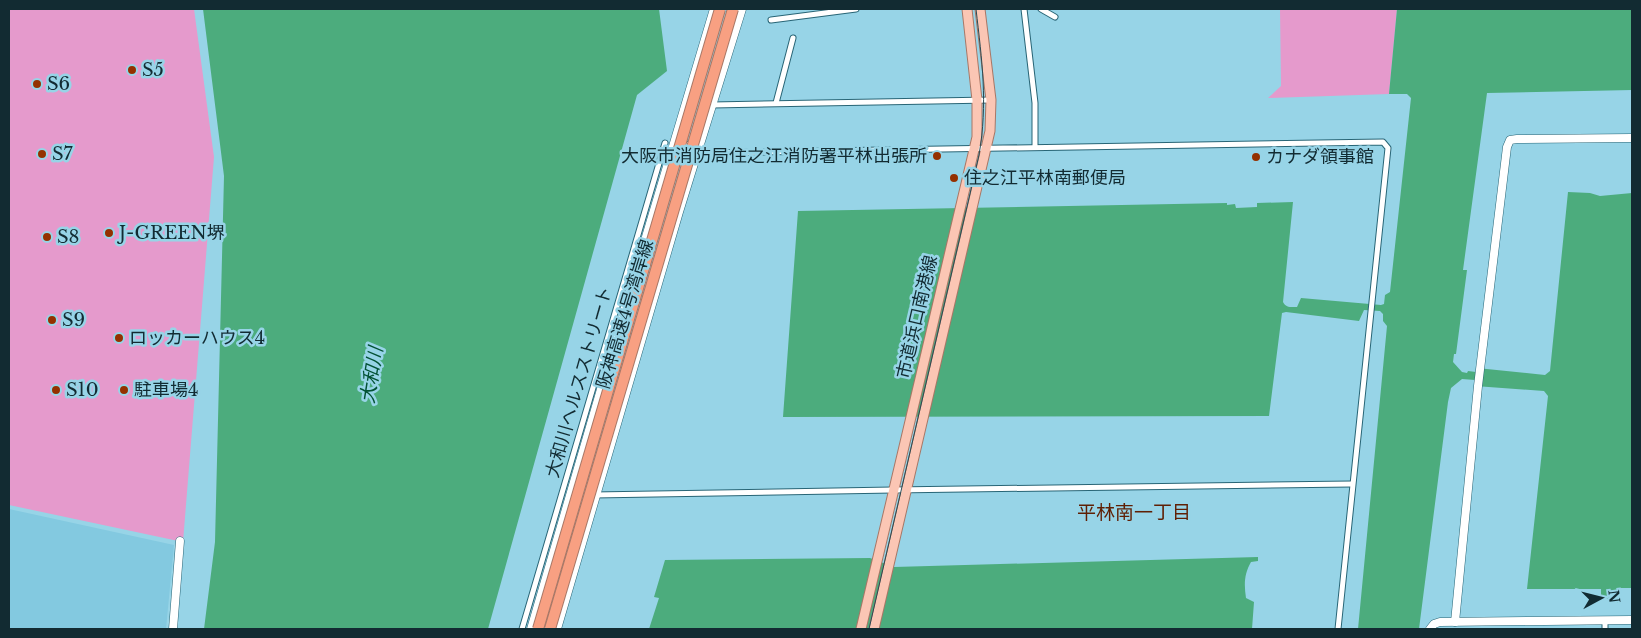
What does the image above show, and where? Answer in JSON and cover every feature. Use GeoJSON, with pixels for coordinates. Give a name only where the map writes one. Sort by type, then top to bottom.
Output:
{"type":"FeatureCollection","features":[{"type":"Feature","properties":{"kind":"highway","name":"阪神高速4号湾岸線"},"geometry":{"type":"LineString","coordinates":[[538,629],[720,9]]}},
{"type":"Feature","properties":{"kind":"highway","name":"阪神高速4号湾岸線"},"geometry":{"type":"LineString","coordinates":[[550,629],[733,9]]}},
{"type":"Feature","properties":{"kind":"main road","name":"市道浜口南港線"},"geometry":{"type":"LineString","coordinates":[[861,629],[974,149],[978,124],[977,100],[967,9]]}},
{"type":"Feature","properties":{"kind":"main road","name":"市道浜口南港線"},"geometry":{"type":"LineString","coordinates":[[874,629],[987,148],[991,120],[991,100],[980,9]]}},
{"type":"Feature","properties":{"kind":"street"},"geometry":{"type":"LineString","coordinates":[[531,629],[714,9]]}},
{"type":"Feature","properties":{"kind":"street"},"geometry":{"type":"LineString","coordinates":[[557,629],[674,231],[742,9]]}},
{"type":"Feature","properties":{"kind":"street"},"geometry":{"type":"LineString","coordinates":[[771,20],[856,9]]}},
{"type":"Feature","properties":{"kind":"street"},"geometry":{"type":"LineString","coordinates":[[1024,9],[1034,103],[1034,147]]}},
{"type":"Feature","properties":{"kind":"street"},"geometry":{"type":"LineString","coordinates":[[1040,9],[1054,17]]}},
{"type":"Feature","properties":{"kind":"street"},"geometry":{"type":"LineString","coordinates":[[776,103],[793,38]]}},
{"type":"Feature","properties":{"kind":"street"},"geometry":{"type":"LineString","coordinates":[[712,105],[991,100]]}},
{"type":"Feature","properties":{"kind":"street"},"geometry":{"type":"LineString","coordinates":[[677,137],[698,153],[1383,142],[1388,148],[1338,629]]}},
{"type":"Feature","properties":{"kind":"street"},"geometry":{"type":"LineString","coordinates":[[1455,622],[1480,366],[1506,147],[1510,140],[1632,138]]}},
{"type":"Feature","properties":{"kind":"street","name":"大和川ヘルスストリート"},"geometry":{"type":"LineString","coordinates":[[522,629],[665,143]]}},
{"type":"Feature","properties":{"kind":"street"},"geometry":{"type":"LineString","coordinates":[[572,490],[597,496],[1352,484]]}},
{"type":"Feature","properties":{"kind":"street"},"geometry":{"type":"LineString","coordinates":[[173,629],[180,541]]}},
{"type":"Feature","properties":{"kind":"street"},"geometry":{"type":"LineString","coordinates":[[1605,620],[1605,629]]}},
{"type":"Feature","properties":{"kind":"street"},"geometry":{"type":"LineString","coordinates":[[1430,629],[1437,623],[1455,622],[1632,620]]}},
{"type":"Feature","properties":{"kind":"shaded area","name":"J-GREEN堺"},"geometry":{"type":"Polygon","coordinates":[[[9,9],[194,9],[214,157],[183,542],[9,505],[9,9]]]}},
{"type":"Feature","properties":{"kind":"shaded area"},"geometry":{"type":"Polygon","coordinates":[[[1280,9],[1397,9],[1389,94],[1268,98],[1281,86],[1280,9]]]}},
{"type":"Feature","properties":{"kind":"shaded area"},"geometry":{"type":"Polygon","coordinates":[[[9,509],[174,545],[166,629],[9,629],[9,509]]]}},
{"type":"Feature","properties":{"kind":"water","name":"大和川"},"geometry":{"type":"Polygon","coordinates":[[[203,9],[659,9],[667,71],[637,95],[488,629],[204,629],[215,542],[224,176],[203,9]]]}},
{"type":"Feature","properties":{"kind":"water"},"geometry":{"type":"Polygon","coordinates":[[[1397,9],[1632,9],[1632,90],[1487,93],[1463,270],[1467,270],[1456,354],[1454,354],[1453,362],[1462,372],[1467,373],[1468,371],[1476,372],[1477,368],[1545,375],[1550,371],[1568,192],[1590,193],[1600,196],[1632,193],[1632,588],[1619,588],[1618,603],[1610,599],[1601,598],[1601,589],[1527,589],[1548,396],[1544,391],[1475,386],[1475,380],[1462,379],[1451,388],[1448,402],[1419,629],[1358,629],[1387,326],[1383,321],[1383,314],[1380,311],[1364,310],[1359,321],[1282,313],[1269,416],[783,417],[798,211],[1227,203],[1227,205],[1235,204],[1236,208],[1257,207],[1257,203],[1293,202],[1284,304],[1289,307],[1297,307],[1301,298],[1384,304],[1385,295],[1390,292],[1411,98],[1407,94],[1389,94],[1397,9]]]}},
{"type":"Feature","properties":{"kind":"water"},"geometry":{"type":"Polygon","coordinates":[[[1258,557],[1258,561],[1251,562],[1245,580],[1246,598],[1254,602],[1252,629],[649,629],[659,598],[654,597],[665,560],[870,558],[894,567],[1258,557]]]}},
{"type":"Feature","properties":{"kind":"tram line"},"geometry":{"type":"LineString","coordinates":[[869,629],[979,155],[984,100],[976,9]]}},
{"type":"Feature","properties":{"kind":"place","name":"S5"},"geometry":{"type":"Point","coordinates":[132,70]}},
{"type":"Feature","properties":{"kind":"place","name":"S6"},"geometry":{"type":"Point","coordinates":[37,84]}},
{"type":"Feature","properties":{"kind":"place","name":"S7"},"geometry":{"type":"Point","coordinates":[42,154]}},
{"type":"Feature","properties":{"kind":"place","name":"大阪市消防局住之江消防署平林出張所"},"geometry":{"type":"Point","coordinates":[937,156]}},
{"type":"Feature","properties":{"kind":"place","name":"カナダ領事館"},"geometry":{"type":"Point","coordinates":[1256,157]}},
{"type":"Feature","properties":{"kind":"place","name":"住之江平林南郵便局"},"geometry":{"type":"Point","coordinates":[954,178]}},
{"type":"Feature","properties":{"kind":"place","name":"J-GREEN堺"},"geometry":{"type":"Point","coordinates":[109,233]}},
{"type":"Feature","properties":{"kind":"place","name":"S8"},"geometry":{"type":"Point","coordinates":[47,237]}},
{"type":"Feature","properties":{"kind":"place","name":"S9"},"geometry":{"type":"Point","coordinates":[52,320]}},
{"type":"Feature","properties":{"kind":"place","name":"ロッカーハウス4"},"geometry":{"type":"Point","coordinates":[119,338]}},
{"type":"Feature","properties":{"kind":"place","name":"S10"},"geometry":{"type":"Point","coordinates":[56,390]}},
{"type":"Feature","properties":{"kind":"place","name":"駐車場4"},"geometry":{"type":"Point","coordinates":[124,390]}},
{"type":"Feature","properties":{"kind":"district","name":"平林南一丁目"},"geometry":{"type":"Point","coordinates":[1134,512]}}]}
